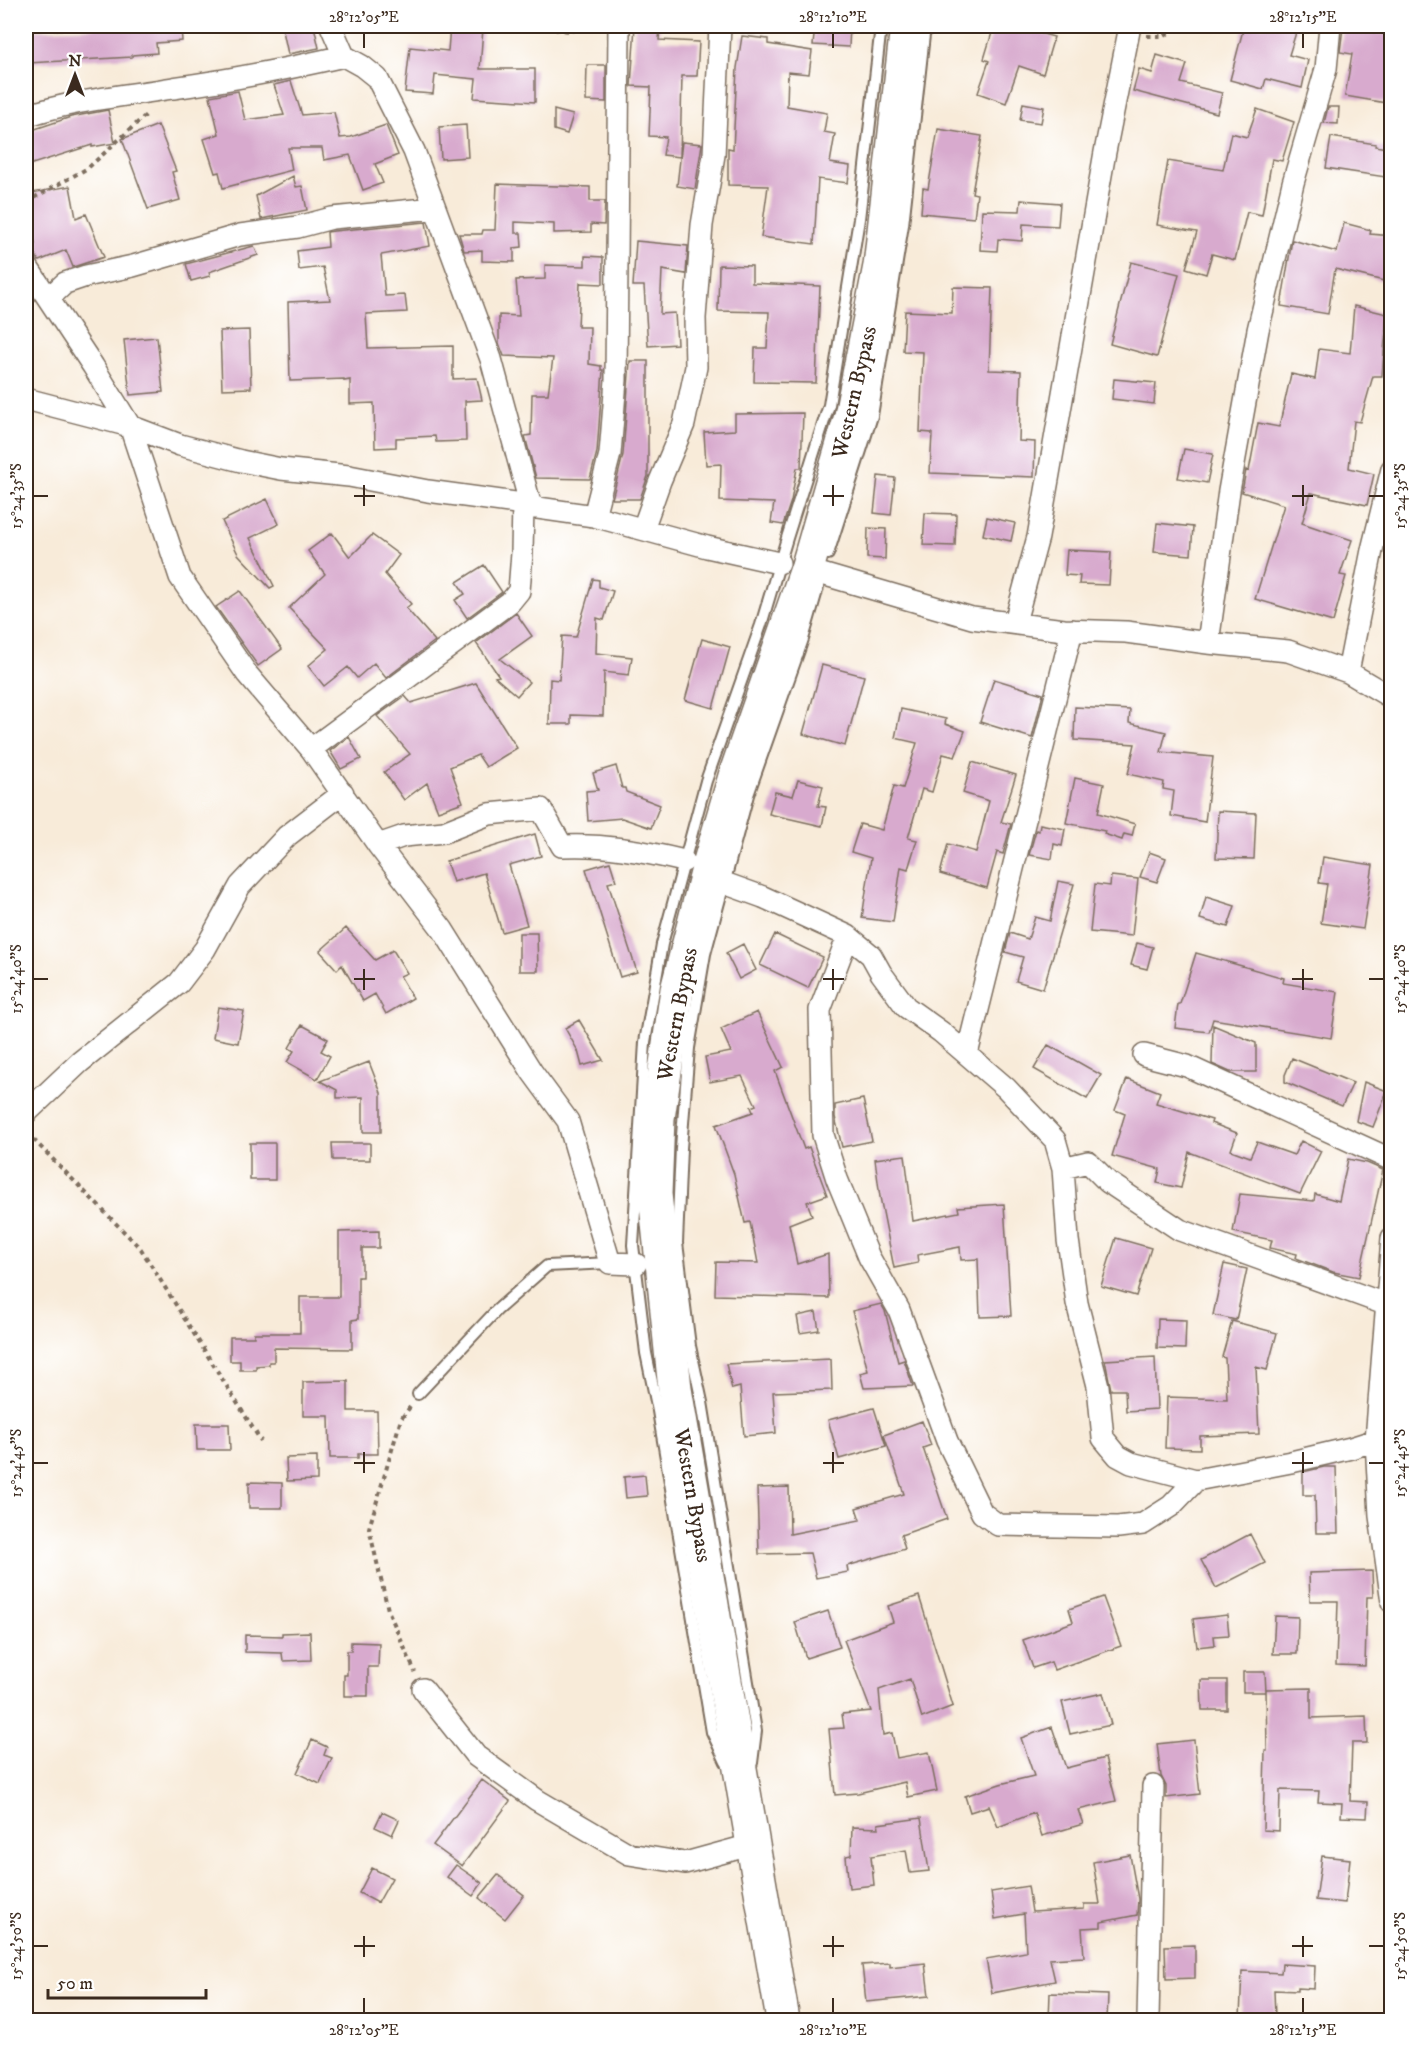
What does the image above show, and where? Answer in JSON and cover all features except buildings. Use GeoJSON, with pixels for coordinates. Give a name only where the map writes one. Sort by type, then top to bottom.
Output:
{"type":"FeatureCollection","features":[{"type":"Feature","properties":{"kind":"main road","name":"Western Bypass"},"geometry":{"type":"LineString","coordinates":[[783,2020],[675,1389],[656,1194],[658,1118],[677,990],[709,865],[736,773],[807,569],[851,416],[880,266],[907,26]]}},
{"type":"Feature","properties":{"kind":"street"},"geometry":{"type":"LineString","coordinates":[[311,749],[510,603],[519,591],[527,506],[491,359],[414,151],[377,78],[344,56],[331,26]]}},
{"type":"Feature","properties":{"kind":"street"},"geometry":{"type":"LineString","coordinates":[[594,516],[610,454],[616,380],[619,26]]}},
{"type":"Feature","properties":{"kind":"street"},"geometry":{"type":"LineString","coordinates":[[643,529],[684,424],[696,367],[695,318],[702,225],[714,155],[720,26]]}},
{"type":"Feature","properties":{"kind":"street"},"geometry":{"type":"LineString","coordinates":[[1208,643],[1229,491],[1258,330],[1293,183],[1326,69],[1330,26]]}},
{"type":"Feature","properties":{"kind":"street"},"geometry":{"type":"LineString","coordinates":[[1015,622],[1038,537],[1105,152],[1129,31]]}},
{"type":"Feature","properties":{"kind":"street"},"geometry":{"type":"LineString","coordinates":[[26,116],[98,99],[284,69],[344,56]]}},
{"type":"Feature","properties":{"kind":"street"},"geometry":{"type":"LineString","coordinates":[[49,298],[65,283],[86,276],[133,266],[240,235],[298,227],[332,218],[435,208]]}},
{"type":"Feature","properties":{"kind":"street"},"geometry":{"type":"LineString","coordinates":[[26,265],[130,426],[180,577],[247,674],[311,749],[378,845],[443,930],[532,1072],[568,1121],[610,1263],[636,1264]]}},
{"type":"Feature","properties":{"kind":"street"},"geometry":{"type":"LineString","coordinates":[[26,399],[130,426],[180,445],[261,465],[349,476],[428,491],[594,516],[707,547],[779,563]]}},
{"type":"Feature","properties":{"kind":"street"},"geometry":{"type":"LineString","coordinates":[[1348,672],[1372,550],[1392,469]]}},
{"type":"Feature","properties":{"kind":"street"},"geometry":{"type":"LineString","coordinates":[[822,574],[972,618],[1072,630],[1126,632],[1288,651],[1348,672],[1392,698]]}},
{"type":"Feature","properties":{"kind":"street"},"geometry":{"type":"LineString","coordinates":[[967,1054],[1072,630]]}},
{"type":"Feature","properties":{"kind":"street"},"geometry":{"type":"LineString","coordinates":[[26,1113],[80,1062],[179,983],[205,949],[240,886],[287,836],[343,793]]}},
{"type":"Feature","properties":{"kind":"street"},"geometry":{"type":"LineString","coordinates":[[378,845],[404,836],[444,832],[489,814],[541,809],[562,846],[590,844],[636,849],[684,861]]}},
{"type":"Feature","properties":{"kind":"street"},"geometry":{"type":"LineString","coordinates":[[724,883],[763,897],[848,936],[871,954],[881,973],[906,1007],[941,1032],[1006,1088],[1055,1140],[1063,1168],[1068,1240],[1077,1303],[1098,1386],[1103,1438],[1118,1456],[1131,1463],[1196,1480],[1291,1462],[1376,1440]]}},
{"type":"Feature","properties":{"kind":"street"},"geometry":{"type":"LineString","coordinates":[[848,936],[820,1010],[823,1135],[837,1179],[869,1257],[899,1310],[947,1441],[982,1513],[998,1525],[1118,1527],[1143,1524],[1171,1506],[1196,1480]]}},
{"type":"Feature","properties":{"kind":"street"},"geometry":{"type":"LineString","coordinates":[[1144,1056],[1187,1066],[1392,1160]]}},
{"type":"Feature","properties":{"kind":"street"},"geometry":{"type":"LineString","coordinates":[[1063,1168],[1088,1162],[1108,1182],[1180,1230],[1385,1304]]}},
{"type":"Feature","properties":{"kind":"street"},"geometry":{"type":"LineString","coordinates":[[1392,1238],[1376,1440],[1386,1513],[1392,1602]]}},
{"type":"Feature","properties":{"kind":"street"},"geometry":{"type":"LineString","coordinates":[[423,1689],[476,1756],[537,1800],[629,1854],[685,1863],[754,1845]]}},
{"type":"Feature","properties":{"kind":"street"},"geometry":{"type":"LineString","coordinates":[[1148,2020],[1153,1786]]}},
{"type":"Feature","properties":{"kind":"lane"},"geometry":{"type":"LineString","coordinates":[[748,1808],[712,1732],[646,1353],[634,1234],[645,1042],[662,944],[706,782],[761,625],[829,405],[860,219],[881,26]]}},
{"type":"Feature","properties":{"kind":"lane"},"geometry":{"type":"LineString","coordinates":[[748,1808],[756,1731],[714,1473],[690,1346],[677,1243],[681,1148],[689,1048],[705,954],[748,795],[803,639],[872,416],[900,248],[925,26]]}},
{"type":"Feature","properties":{"kind":"lane"},"geometry":{"type":"LineString","coordinates":[[418,1394],[497,1310],[547,1266],[610,1263]]}},
{"type":"Feature","properties":{"kind":"path"},"geometry":{"type":"LineString","coordinates":[[528,26],[571,31],[592,26]]}},
{"type":"Feature","properties":{"kind":"path"},"geometry":{"type":"LineString","coordinates":[[1129,31],[1166,36],[1177,26]]}},
{"type":"Feature","properties":{"kind":"path"},"geometry":{"type":"LineString","coordinates":[[26,202],[88,168],[175,88]]}},
{"type":"Feature","properties":{"kind":"path"},"geometry":{"type":"LineString","coordinates":[[26,1131],[141,1249],[261,1441]]}},
{"type":"Feature","properties":{"kind":"path"},"geometry":{"type":"LineString","coordinates":[[418,1394],[401,1419],[369,1528],[388,1611],[423,1689]]}}]}
